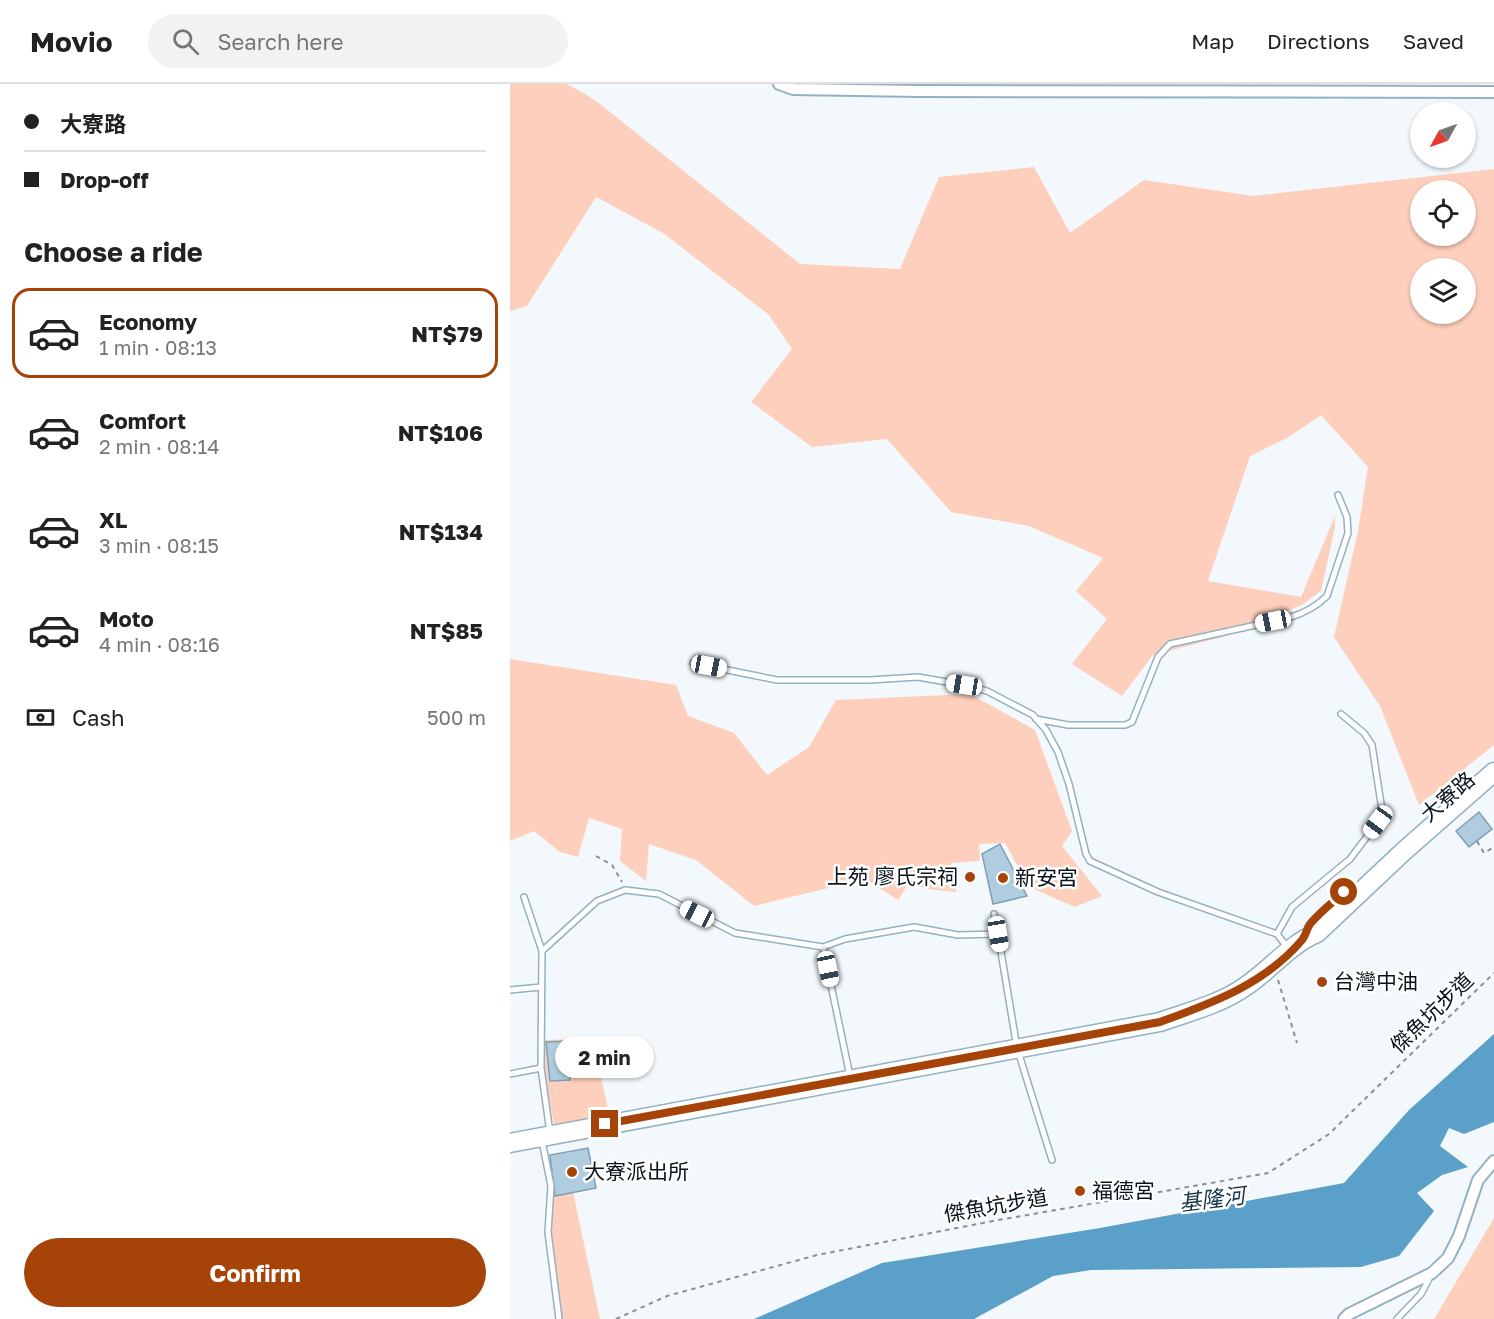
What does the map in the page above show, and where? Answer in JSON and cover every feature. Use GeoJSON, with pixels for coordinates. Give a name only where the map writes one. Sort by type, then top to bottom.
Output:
{"type":"FeatureCollection","features":[{"type":"Feature","properties":{"kind":"main road","name":"大寮路"},"geometry":{"type":"LineString","coordinates":[[1304,939],[1309,925],[1370,867],[1494,759]]}},
{"type":"Feature","properties":{"kind":"main road","name":"大寮路"},"geometry":{"type":"LineString","coordinates":[[510,1143],[1160,1022],[1205,1006],[1244,988],[1304,939],[1317,933],[1404,851],[1494,772]]}},
{"type":"Feature","properties":{"kind":"street"},"geometry":{"type":"LineString","coordinates":[[779,84],[793,88],[1494,92]]}},
{"type":"Feature","properties":{"kind":"street"},"geometry":{"type":"LineString","coordinates":[[1344,1319],[1349,1314],[1432,1273],[1448,1258],[1459,1236],[1478,1180],[1494,1161]]}},
{"type":"Feature","properties":{"kind":"lane"},"geometry":{"type":"LineString","coordinates":[[1036,719],[1068,725],[1125,725],[1132,722],[1158,657],[1170,644],[1287,618],[1300,614],[1321,602],[1327,596],[1348,533],[1347,517],[1338,495]]}},
{"type":"Feature","properties":{"kind":"lane"},"geometry":{"type":"LineString","coordinates":[[693,663],[777,680],[869,680],[918,677],[987,691],[1036,719],[1046,730],[1058,752],[1069,784],[1086,854],[1090,861],[1158,892],[1277,934]]}},
{"type":"Feature","properties":{"kind":"lane"},"geometry":{"type":"LineString","coordinates":[[1282,958],[1277,934],[1292,907],[1350,859],[1378,822],[1382,810],[1372,745],[1364,733],[1341,714]]}},
{"type":"Feature","properties":{"kind":"lane"},"geometry":{"type":"LineString","coordinates":[[542,951],[597,901],[625,890],[659,894],[735,933],[824,947],[845,939],[914,927],[958,935],[998,934]]}},
{"type":"Feature","properties":{"kind":"lane"},"geometry":{"type":"LineString","coordinates":[[524,897],[542,951],[541,1068],[551,1186],[548,1232],[559,1319]]}},
{"type":"Feature","properties":{"kind":"lane"},"geometry":{"type":"LineString","coordinates":[[994,914],[1017,1048],[1052,1160]]}},
{"type":"Feature","properties":{"kind":"lane"},"geometry":{"type":"LineString","coordinates":[[824,947],[850,1078]]}},
{"type":"Feature","properties":{"kind":"lane"},"geometry":{"type":"LineString","coordinates":[[510,990],[542,987]]}},
{"type":"Feature","properties":{"kind":"lane"},"geometry":{"type":"LineString","coordinates":[[510,1074],[541,1068]]}},
{"type":"Feature","properties":{"kind":"lane"},"geometry":{"type":"LineString","coordinates":[[1397,1319],[1421,1294],[1432,1273]]}},
{"type":"Feature","properties":{"kind":"path"},"geometry":{"type":"LineString","coordinates":[[1477,841],[1484,853],[1494,847]]}},
{"type":"Feature","properties":{"kind":"path"},"geometry":{"type":"LineString","coordinates":[[596,856],[612,865],[625,890]]}},
{"type":"Feature","properties":{"kind":"path"},"geometry":{"type":"LineString","coordinates":[[1282,958],[1297,1043]]}},
{"type":"Feature","properties":{"kind":"path","name":"傑魚坑步道"},"geometry":{"type":"LineString","coordinates":[[616,1319],[667,1296],[817,1255],[993,1221],[1268,1173],[1329,1134],[1494,973]]}},
{"type":"Feature","properties":{"kind":"shaded area"},"geometry":{"type":"Polygon","coordinates":[[[510,84],[567,84],[595,100],[800,264],[900,269],[939,177],[1034,167],[1070,233],[1144,180],[1253,196],[1494,169],[1494,745],[1419,805],[1380,706],[1334,637],[1358,531],[1368,467],[1321,415],[1287,438],[1250,456],[1208,581],[1301,597],[1335,516],[1335,527],[1321,591],[1302,605],[1222,637],[1153,655],[1122,696],[1072,664],[1107,619],[1076,591],[1103,558],[1029,526],[951,512],[887,439],[812,447],[751,402],[792,349],[768,314],[663,233],[596,197],[527,306],[510,311],[510,84]]]}},
{"type":"Feature","properties":{"kind":"shaded area"},"geometry":{"type":"Polygon","coordinates":[[[510,659],[676,685],[688,716],[734,733],[767,775],[809,747],[836,700],[970,694],[1035,730],[1072,831],[1062,846],[1102,896],[1075,907],[1029,887],[1005,843],[979,844],[980,861],[951,863],[956,892],[927,889],[909,882],[898,900],[865,879],[754,906],[696,860],[649,844],[646,881],[620,861],[622,829],[589,818],[578,857],[560,852],[534,831],[510,841],[510,659]]]}},
{"type":"Feature","properties":{"kind":"shaded area"},"geometry":{"type":"Polygon","coordinates":[[[578,1039],[601,1077],[611,1123],[555,1130],[545,1076],[545,1040],[578,1039]]]}},
{"type":"Feature","properties":{"kind":"shaded area"},"geometry":{"type":"Polygon","coordinates":[[[573,1192],[600,1319],[562,1319],[548,1232],[555,1196],[573,1192]]]}},
{"type":"Feature","properties":{"kind":"shaded area"},"geometry":{"type":"Polygon","coordinates":[[[1494,1218],[1494,1319],[1434,1319],[1494,1218]]]}},
{"type":"Feature","properties":{"kind":"water"},"geometry":{"type":"Polygon","coordinates":[[[1494,1034],[1494,1122],[1464,1134],[1449,1128],[1440,1146],[1468,1167],[1442,1175],[1417,1193],[1434,1211],[1399,1256],[1361,1267],[1091,1270],[1053,1276],[974,1319],[754,1319],[882,1263],[1100,1228],[1344,1183],[1409,1110],[1494,1034]]]}},
{"type":"Feature","properties":{"kind":"building"},"geometry":{"type":"Polygon","coordinates":[[[1479,812],[1492,829],[1469,847],[1456,831],[1479,812]]]}},
{"type":"Feature","properties":{"kind":"building","name":"新安宮"},"geometry":{"type":"Polygon","coordinates":[[[1000,844],[1027,896],[993,904],[982,854],[1000,844]]]}},
{"type":"Feature","properties":{"kind":"building"},"geometry":{"type":"Polygon","coordinates":[[[569,1041],[570,1080],[550,1081],[546,1042],[569,1041]]]}},
{"type":"Feature","properties":{"kind":"building","name":"大寮派出所"},"geometry":{"type":"Polygon","coordinates":[[[588,1148],[596,1188],[555,1196],[550,1155],[588,1148]]]}},
{"type":"Feature","properties":{"kind":"place","name":"上苑 廖氏宗祠"},"geometry":{"type":"Point","coordinates":[970,877]}},
{"type":"Feature","properties":{"kind":"place","name":"新安宮"},"geometry":{"type":"Point","coordinates":[1003,878]}},
{"type":"Feature","properties":{"kind":"place","name":"台灣中油"},"geometry":{"type":"Point","coordinates":[1322,982]}},
{"type":"Feature","properties":{"kind":"place","name":"大寮派出所"},"geometry":{"type":"Point","coordinates":[572,1172]}},
{"type":"Feature","properties":{"kind":"place","name":"福德宮"},"geometry":{"type":"Point","coordinates":[1080,1191]}},
{"type":"Feature","properties":{"kind":"route"},"geometry":{"type":"LineString","coordinates":[[605,1124],[1160,1022],[1205,1006],[1244,988],[1304,939],[1309,925],[1344,892]]}},
{"type":"Feature","properties":{"kind":"water label","name":"基隆河"},"geometry":{"type":"Point","coordinates":[1212,1199]}}]}
